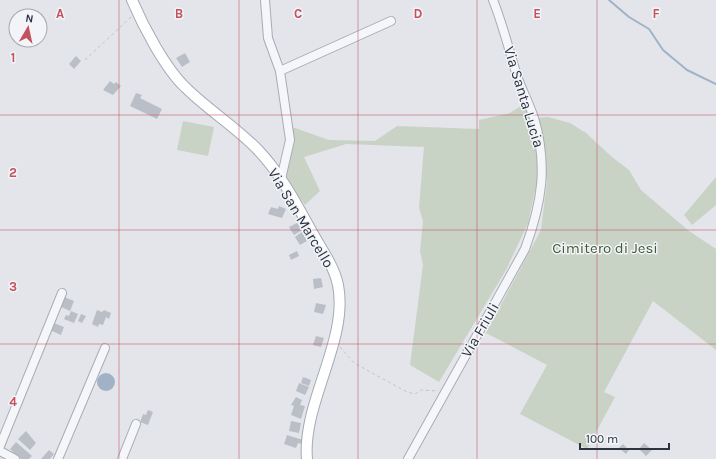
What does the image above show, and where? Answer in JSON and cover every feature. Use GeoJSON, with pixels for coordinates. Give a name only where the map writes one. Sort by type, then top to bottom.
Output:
{"type":"FeatureCollection","features":[{"type":"Feature","properties":{"kind":"main road","name":"Via San Marcello"},"geometry":{"type":"LineString","coordinates":[[132,0],[175,75],[185,87],[258,150],[281,179],[332,267],[339,299],[339,314],[310,425],[307,459]]}},
{"type":"Feature","properties":{"kind":"street"},"geometry":{"type":"LineString","coordinates":[[265,0],[268,38],[280,71],[290,140],[281,179]]}},
{"type":"Feature","properties":{"kind":"street","name":"Via Santa Lucia"},"geometry":{"type":"LineString","coordinates":[[494,0],[517,76],[538,132],[542,161],[540,197]]}},
{"type":"Feature","properties":{"kind":"street"},"geometry":{"type":"LineString","coordinates":[[280,71],[391,21]]}},
{"type":"Feature","properties":{"kind":"street","name":"Via Friuli"},"geometry":{"type":"LineString","coordinates":[[408,459],[525,249],[534,223],[540,197]]}},
{"type":"Feature","properties":{"kind":"street"},"geometry":{"type":"LineString","coordinates":[[0,446],[62,293]]}},
{"type":"Feature","properties":{"kind":"street"},"geometry":{"type":"LineString","coordinates":[[59,456],[104,348]]}},
{"type":"Feature","properties":{"kind":"street"},"geometry":{"type":"LineString","coordinates":[[122,459],[136,424]]}},
{"type":"Feature","properties":{"kind":"street"},"geometry":{"type":"LineString","coordinates":[[0,450],[15,459]]}},
{"type":"Feature","properties":{"kind":"path"},"geometry":{"type":"LineString","coordinates":[[86,60],[137,11]]}},
{"type":"Feature","properties":{"kind":"path"},"geometry":{"type":"LineString","coordinates":[[334,336],[344,353],[354,363],[368,372],[415,394],[421,390],[434,390],[444,393]]}},
{"type":"Feature","properties":{"kind":"green space","name":"Cimitero di Jesi"},"geometry":{"type":"Polygon","coordinates":[[[524,104],[536,134],[540,168],[528,223],[506,270],[439,382],[410,365],[423,265],[420,251],[423,221],[419,208],[424,147],[346,144],[304,157],[320,191],[305,205],[283,177],[292,127],[329,140],[375,141],[397,126],[479,129],[479,120],[510,113],[524,104]]]}},
{"type":"Feature","properties":{"kind":"green space","name":"Cimitero di Jesi"},"geometry":{"type":"Polygon","coordinates":[[[548,117],[570,123],[586,133],[612,157],[629,170],[641,190],[689,231],[716,249],[716,350],[653,301],[604,392],[615,397],[587,449],[520,414],[547,365],[486,333],[541,230],[547,181],[536,118],[548,117]]]}},
{"type":"Feature","properties":{"kind":"green space"},"geometry":{"type":"Polygon","coordinates":[[[183,121],[214,127],[208,156],[177,150],[183,121]]]}},
{"type":"Feature","properties":{"kind":"green space"},"geometry":{"type":"Polygon","coordinates":[[[716,177],[716,205],[692,225],[684,215],[716,177]]]}},
{"type":"Feature","properties":{"kind":"water"},"geometry":{"type":"Polygon","coordinates":[[[106,373],[112,376],[115,382],[112,388],[106,391],[100,388],[97,382],[100,376],[106,373]]]}},
{"type":"Feature","properties":{"kind":"building"},"geometry":{"type":"Polygon","coordinates":[[[185,53],[190,62],[182,67],[176,58],[185,53]]]}},
{"type":"Feature","properties":{"kind":"building"},"geometry":{"type":"Polygon","coordinates":[[[76,56],[81,61],[74,69],[69,64],[76,56]]]}},
{"type":"Feature","properties":{"kind":"building"},"geometry":{"type":"Polygon","coordinates":[[[110,81],[114,84],[116,82],[121,86],[113,95],[103,90],[110,81]]]}},
{"type":"Feature","properties":{"kind":"building"},"geometry":{"type":"Polygon","coordinates":[[[136,93],[142,95],[140,98],[162,109],[157,119],[130,106],[136,93]]]}},
{"type":"Feature","properties":{"kind":"building"},"geometry":{"type":"Polygon","coordinates":[[[279,206],[286,209],[282,218],[268,214],[271,207],[278,209],[279,206]]]}},
{"type":"Feature","properties":{"kind":"building"},"geometry":{"type":"Polygon","coordinates":[[[297,223],[302,230],[294,235],[289,227],[297,223]]]}},
{"type":"Feature","properties":{"kind":"building"},"geometry":{"type":"Polygon","coordinates":[[[302,232],[307,241],[300,245],[295,237],[302,232]]]}},
{"type":"Feature","properties":{"kind":"building"},"geometry":{"type":"Polygon","coordinates":[[[297,251],[299,256],[291,260],[289,255],[297,251]]]}},
{"type":"Feature","properties":{"kind":"building"},"geometry":{"type":"Polygon","coordinates":[[[321,278],[323,287],[314,289],[313,279],[321,278]]]}},
{"type":"Feature","properties":{"kind":"building"},"geometry":{"type":"Polygon","coordinates":[[[64,297],[74,301],[70,311],[59,306],[64,297]]]}},
{"type":"Feature","properties":{"kind":"building"},"geometry":{"type":"Polygon","coordinates":[[[316,303],[326,305],[323,314],[314,312],[316,303]]]}},
{"type":"Feature","properties":{"kind":"building"},"geometry":{"type":"Polygon","coordinates":[[[97,310],[102,312],[104,310],[111,313],[109,319],[106,317],[103,325],[99,324],[98,327],[92,324],[97,310]]]}},
{"type":"Feature","properties":{"kind":"building"},"geometry":{"type":"Polygon","coordinates":[[[71,311],[78,314],[74,323],[64,319],[66,315],[69,316],[71,311]]]}},
{"type":"Feature","properties":{"kind":"building"},"geometry":{"type":"Polygon","coordinates":[[[81,314],[86,316],[82,323],[78,321],[81,314]]]}},
{"type":"Feature","properties":{"kind":"building"},"geometry":{"type":"Polygon","coordinates":[[[54,323],[64,327],[61,335],[50,330],[54,323]]]}},
{"type":"Feature","properties":{"kind":"building"},"geometry":{"type":"Polygon","coordinates":[[[316,336],[324,338],[321,347],[313,345],[316,336]]]}},
{"type":"Feature","properties":{"kind":"building"},"geometry":{"type":"Polygon","coordinates":[[[303,377],[311,380],[309,386],[301,383],[303,377]]]}},
{"type":"Feature","properties":{"kind":"building"},"geometry":{"type":"Polygon","coordinates":[[[299,383],[309,387],[305,395],[296,391],[299,383]]]}},
{"type":"Feature","properties":{"kind":"building"},"geometry":{"type":"Polygon","coordinates":[[[296,397],[302,400],[300,405],[305,406],[301,419],[291,415],[294,406],[291,405],[296,397]]]}},
{"type":"Feature","properties":{"kind":"building"},"geometry":{"type":"Polygon","coordinates":[[[148,410],[153,412],[148,425],[140,422],[143,414],[146,415],[148,410]]]}},
{"type":"Feature","properties":{"kind":"building"},"geometry":{"type":"Polygon","coordinates":[[[291,421],[301,423],[299,433],[289,431],[291,421]]]}},
{"type":"Feature","properties":{"kind":"building"},"geometry":{"type":"Polygon","coordinates":[[[26,431],[36,443],[30,450],[18,439],[26,431]]]}},
{"type":"Feature","properties":{"kind":"building"},"geometry":{"type":"Polygon","coordinates":[[[287,435],[303,440],[302,444],[298,443],[296,448],[284,444],[287,435]]]}},
{"type":"Feature","properties":{"kind":"building"},"geometry":{"type":"Polygon","coordinates":[[[16,442],[32,456],[29,459],[21,459],[10,449],[16,442]]]}},
{"type":"Feature","properties":{"kind":"building"},"geometry":{"type":"Polygon","coordinates":[[[644,443],[652,450],[646,456],[639,449],[644,443]]]}},
{"type":"Feature","properties":{"kind":"building"},"geometry":{"type":"Polygon","coordinates":[[[623,444],[629,450],[626,454],[619,448],[623,444]]]}},
{"type":"Feature","properties":{"kind":"building"},"geometry":{"type":"Polygon","coordinates":[[[49,450],[54,454],[50,459],[41,459],[49,450]]]}},
{"type":"Feature","properties":{"kind":"waterway"},"geometry":{"type":"LineString","coordinates":[[609,0],[629,17],[649,29],[663,50],[687,70],[716,84]]}}]}
